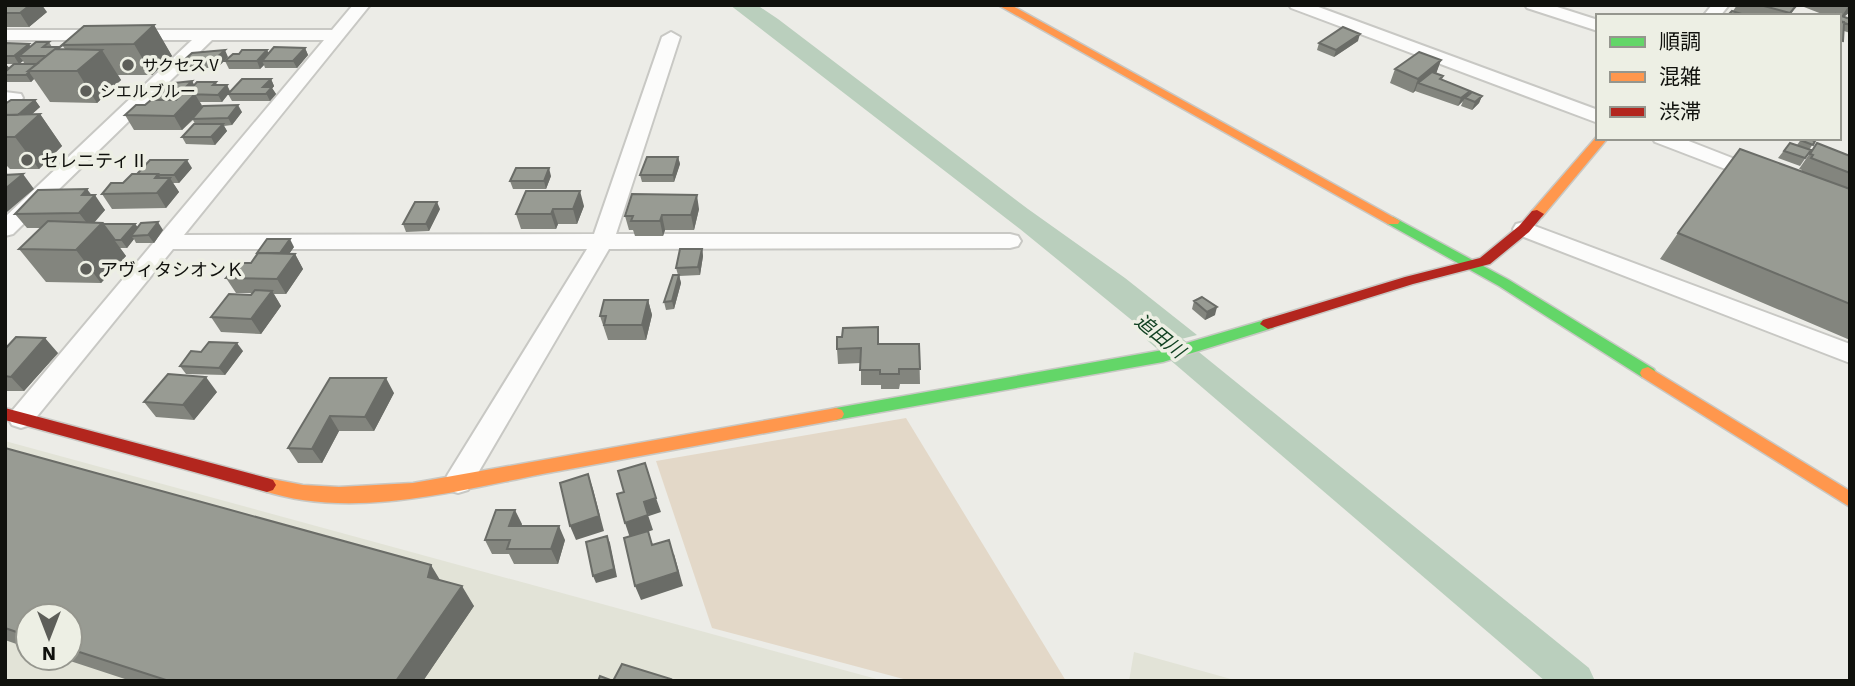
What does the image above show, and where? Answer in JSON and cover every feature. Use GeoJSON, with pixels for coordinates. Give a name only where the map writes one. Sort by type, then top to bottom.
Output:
{"type":"FeatureCollection","features":[{"type":"Feature","properties":{"kind":"street"},"geometry":{"type":"LineString","coordinates":[[362,5],[168,242],[13,416],[294,492],[370,494],[458,482],[1178,352],[1410,280],[1472,266],[1485,261],[1524,229],[1600,140]]}},
{"type":"Feature","properties":{"kind":"street"},"geometry":{"type":"LineString","coordinates":[[1003,5],[1504,283],[1850,500]]}},
{"type":"Feature","properties":{"kind":"street"},"geometry":{"type":"LineString","coordinates":[[1297,5],[1596,116]]}},
{"type":"Feature","properties":{"kind":"street"},"geometry":{"type":"LineString","coordinates":[[1534,5],[1596,25]]}},
{"type":"Feature","properties":{"kind":"street"},"geometry":{"type":"LineString","coordinates":[[5,35],[337,35]]}},
{"type":"Feature","properties":{"kind":"street"},"geometry":{"type":"LineString","coordinates":[[8,225],[207,35]]}},
{"type":"Feature","properties":{"kind":"street"},"geometry":{"type":"LineString","coordinates":[[458,482],[602,242],[671,37]]}},
{"type":"Feature","properties":{"kind":"street"},"geometry":{"type":"LineString","coordinates":[[5,98],[14,98],[5,105]]}},
{"type":"Feature","properties":{"kind":"street"},"geometry":{"type":"LineString","coordinates":[[1667,140],[1774,181]]}},
{"type":"Feature","properties":{"kind":"street"},"geometry":{"type":"LineString","coordinates":[[1524,229],[1850,354]]}},
{"type":"Feature","properties":{"kind":"street"},"geometry":{"type":"LineString","coordinates":[[168,242],[1010,242]]}},
{"type":"Feature","properties":{"kind":"shaded area"},"geometry":{"type":"Polygon","coordinates":[[[906,418],[1066,681],[911,681],[712,628],[656,461],[906,418]]]}},
{"type":"Feature","properties":{"kind":"shaded area"},"geometry":{"type":"Polygon","coordinates":[[[5,441],[884,681],[5,681],[5,441]]]}},
{"type":"Feature","properties":{"kind":"shaded area"},"geometry":{"type":"Polygon","coordinates":[[[1134,652],[1238,681],[1129,681],[1134,652]]]}},
{"type":"Feature","properties":{"kind":"water"},"geometry":{"type":"Polygon","coordinates":[[[730,5],[757,5],[778,19],[1028,209],[1125,278],[1197,335],[1161,344],[1020,229],[730,5]]]}},
{"type":"Feature","properties":{"kind":"building"},"geometry":{"type":"Polygon","coordinates":[[[5,5],[30,5],[20,13],[5,13],[5,5]]]}},
{"type":"Feature","properties":{"kind":"building"},"geometry":{"type":"Polygon","coordinates":[[[1760,5],[1795,5],[1796,6],[1790,13],[1760,5]]]}},
{"type":"Feature","properties":{"kind":"building"},"geometry":{"type":"Polygon","coordinates":[[[1841,16],[1850,19],[1850,25],[1841,22],[1841,16]]]}},
{"type":"Feature","properties":{"kind":"building"},"geometry":{"type":"Polygon","coordinates":[[[1841,21],[1844,22],[1841,40],[1841,21]]]}},
{"type":"Feature","properties":{"kind":"building"},"geometry":{"type":"Polygon","coordinates":[[[154,25],[134,44],[62,45],[84,26],[154,25]]]}},
{"type":"Feature","properties":{"kind":"building"},"geometry":{"type":"Polygon","coordinates":[[[1343,27],[1360,34],[1336,50],[1319,43],[1343,27]]]}},
{"type":"Feature","properties":{"kind":"building"},"geometry":{"type":"Polygon","coordinates":[[[36,42],[49,42],[43,47],[60,47],[46,56],[19,56],[36,42]]]}},
{"type":"Feature","properties":{"kind":"building"},"geometry":{"type":"Polygon","coordinates":[[[5,43],[29,44],[14,56],[5,56],[5,43]]]}},
{"type":"Feature","properties":{"kind":"building"},"geometry":{"type":"Polygon","coordinates":[[[274,47],[305,48],[293,61],[262,61],[274,47]]]}},
{"type":"Feature","properties":{"kind":"building"},"geometry":{"type":"Polygon","coordinates":[[[55,49],[102,50],[77,71],[28,71],[55,49]]]}},
{"type":"Feature","properties":{"kind":"building"},"geometry":{"type":"Polygon","coordinates":[[[225,50],[213,61],[184,60],[192,53],[225,50]]]}},
{"type":"Feature","properties":{"kind":"building"},"geometry":{"type":"Polygon","coordinates":[[[242,50],[267,50],[257,61],[225,61],[242,50]]]}},
{"type":"Feature","properties":{"kind":"building"},"geometry":{"type":"Polygon","coordinates":[[[1419,52],[1441,60],[1418,79],[1395,69],[1419,52]]]}},
{"type":"Feature","properties":{"kind":"building"},"geometry":{"type":"Polygon","coordinates":[[[14,64],[37,64],[26,75],[5,75],[14,64]]]}},
{"type":"Feature","properties":{"kind":"building"},"geometry":{"type":"Polygon","coordinates":[[[1432,72],[1443,76],[1440,79],[1470,91],[1461,98],[1418,83],[1432,72]]]}},
{"type":"Feature","properties":{"kind":"building"},"geometry":{"type":"Polygon","coordinates":[[[242,79],[271,79],[263,87],[272,87],[266,94],[228,94],[242,79]]]}},
{"type":"Feature","properties":{"kind":"building"},"geometry":{"type":"Polygon","coordinates":[[[192,81],[177,96],[152,96],[165,84],[192,81]]]}},
{"type":"Feature","properties":{"kind":"building"},"geometry":{"type":"Polygon","coordinates":[[[197,82],[227,85],[218,95],[186,94],[197,82]]]}},
{"type":"Feature","properties":{"kind":"building"},"geometry":{"type":"Polygon","coordinates":[[[1472,92],[1482,96],[1475,102],[1465,98],[1472,92]]]}},
{"type":"Feature","properties":{"kind":"building"},"geometry":{"type":"Polygon","coordinates":[[[182,94],[195,94],[174,116],[125,115],[136,105],[145,105],[151,100],[176,100],[182,94]]]}},
{"type":"Feature","properties":{"kind":"building"},"geometry":{"type":"Polygon","coordinates":[[[11,100],[35,100],[18,115],[7,115],[5,104],[11,100]]]}},
{"type":"Feature","properties":{"kind":"building"},"geometry":{"type":"Polygon","coordinates":[[[238,105],[228,118],[192,119],[203,106],[238,105]]]}},
{"type":"Feature","properties":{"kind":"building"},"geometry":{"type":"Polygon","coordinates":[[[40,114],[15,137],[5,137],[5,115],[40,114]]]}},
{"type":"Feature","properties":{"kind":"building"},"geometry":{"type":"Polygon","coordinates":[[[194,124],[223,124],[211,137],[182,137],[194,124]]]}},
{"type":"Feature","properties":{"kind":"building"},"geometry":{"type":"Polygon","coordinates":[[[1800,140],[1815,141],[1813,145],[1800,140]]]}},
{"type":"Feature","properties":{"kind":"building"},"geometry":{"type":"Polygon","coordinates":[[[1790,143],[1811,150],[1805,158],[1784,151],[1790,143]]]}},
{"type":"Feature","properties":{"kind":"building"},"geometry":{"type":"Polygon","coordinates":[[[1817,143],[1850,156],[1850,173],[1811,158],[1813,155],[1810,154],[1817,143]]]}},
{"type":"Feature","properties":{"kind":"building"},"geometry":{"type":"Polygon","coordinates":[[[1740,149],[1850,189],[1850,304],[1678,233],[1740,149]]]}},
{"type":"Feature","properties":{"kind":"building"},"geometry":{"type":"Polygon","coordinates":[[[647,157],[678,157],[673,175],[640,175],[647,157]]]}},
{"type":"Feature","properties":{"kind":"building"},"geometry":{"type":"Polygon","coordinates":[[[150,160],[187,160],[174,175],[137,174],[150,160]]]}},
{"type":"Feature","properties":{"kind":"building"},"geometry":{"type":"Polygon","coordinates":[[[516,168],[549,168],[544,181],[510,181],[516,168]]]}},
{"type":"Feature","properties":{"kind":"building"},"geometry":{"type":"Polygon","coordinates":[[[23,174],[5,189],[5,175],[23,174]]]}},
{"type":"Feature","properties":{"kind":"building"},"geometry":{"type":"Polygon","coordinates":[[[132,174],[158,174],[155,178],[170,178],[157,193],[102,194],[111,183],[123,183],[132,174]]]}},
{"type":"Feature","properties":{"kind":"building"},"geometry":{"type":"Polygon","coordinates":[[[87,189],[82,195],[95,195],[79,213],[15,214],[38,190],[87,189]]]}},
{"type":"Feature","properties":{"kind":"building"},"geometry":{"type":"Polygon","coordinates":[[[526,191],[580,191],[573,209],[553,209],[551,214],[516,214],[526,191]]]}},
{"type":"Feature","properties":{"kind":"building"},"geometry":{"type":"Polygon","coordinates":[[[632,194],[697,195],[691,215],[662,215],[660,221],[631,221],[633,216],[625,216],[632,194]]]}},
{"type":"Feature","properties":{"kind":"building"},"geometry":{"type":"Polygon","coordinates":[[[415,202],[437,202],[426,224],[403,224],[415,202]]]}},
{"type":"Feature","properties":{"kind":"building"},"geometry":{"type":"Polygon","coordinates":[[[48,221],[102,223],[76,250],[19,249],[48,221]]]}},
{"type":"Feature","properties":{"kind":"building"},"geometry":{"type":"Polygon","coordinates":[[[158,222],[148,235],[131,236],[141,223],[158,222]]]}},
{"type":"Feature","properties":{"kind":"building"},"geometry":{"type":"Polygon","coordinates":[[[103,224],[135,224],[121,240],[115,240],[103,224]]]}},
{"type":"Feature","properties":{"kind":"building"},"geometry":{"type":"Polygon","coordinates":[[[267,239],[290,239],[280,253],[257,253],[267,239]]]}},
{"type":"Feature","properties":{"kind":"building"},"geometry":{"type":"Polygon","coordinates":[[[680,249],[702,249],[698,267],[676,268],[680,249]]]}},
{"type":"Feature","properties":{"kind":"building"},"geometry":{"type":"Polygon","coordinates":[[[258,253],[295,254],[277,279],[226,278],[239,263],[251,263],[258,253]]]}},
{"type":"Feature","properties":{"kind":"building"},"geometry":{"type":"Polygon","coordinates":[[[673,275],[679,275],[672,301],[664,302],[673,275]]]}},
{"type":"Feature","properties":{"kind":"building"},"geometry":{"type":"Polygon","coordinates":[[[255,290],[272,291],[251,319],[211,317],[229,294],[251,295],[255,290]]]}},
{"type":"Feature","properties":{"kind":"building"},"geometry":{"type":"Polygon","coordinates":[[[1202,297],[1217,307],[1207,312],[1194,301],[1202,297]]]}},
{"type":"Feature","properties":{"kind":"building"},"geometry":{"type":"Polygon","coordinates":[[[604,300],[648,300],[642,325],[604,325],[606,316],[600,316],[604,300]]]}},
{"type":"Feature","properties":{"kind":"building"},"geometry":{"type":"Polygon","coordinates":[[[878,327],[878,344],[919,344],[920,369],[899,369],[899,374],[860,370],[861,348],[837,349],[837,337],[842,337],[843,328],[878,327]]]}},
{"type":"Feature","properties":{"kind":"building"},"geometry":{"type":"Polygon","coordinates":[[[16,337],[45,338],[11,377],[5,376],[5,349],[16,337]]]}},
{"type":"Feature","properties":{"kind":"building"},"geometry":{"type":"Polygon","coordinates":[[[209,342],[237,343],[219,368],[180,366],[191,351],[201,352],[209,342]]]}},
{"type":"Feature","properties":{"kind":"building"},"geometry":{"type":"Polygon","coordinates":[[[168,374],[206,377],[183,405],[144,402],[168,374]]]}},
{"type":"Feature","properties":{"kind":"building"},"geometry":{"type":"Polygon","coordinates":[[[330,378],[386,378],[365,417],[330,416],[312,449],[288,448],[330,378]]]}},
{"type":"Feature","properties":{"kind":"building"},"geometry":{"type":"Polygon","coordinates":[[[5,448],[431,565],[428,577],[462,586],[396,681],[169,681],[84,654],[84,602],[14,602],[14,631],[5,628],[5,448]]]}},
{"type":"Feature","properties":{"kind":"building"},"geometry":{"type":"Polygon","coordinates":[[[645,463],[656,498],[644,502],[648,515],[625,523],[617,494],[624,492],[618,471],[645,463]]]}},
{"type":"Feature","properties":{"kind":"building"},"geometry":{"type":"Polygon","coordinates":[[[588,474],[599,516],[570,526],[560,483],[588,474]]]}},
{"type":"Feature","properties":{"kind":"building"},"geometry":{"type":"Polygon","coordinates":[[[496,510],[515,510],[509,526],[559,526],[551,549],[507,549],[510,540],[485,540],[496,510]]]}},
{"type":"Feature","properties":{"kind":"building"},"geometry":{"type":"Polygon","coordinates":[[[648,531],[652,545],[669,540],[678,572],[635,586],[624,538],[648,531]]]}},
{"type":"Feature","properties":{"kind":"building"},"geometry":{"type":"Polygon","coordinates":[[[607,536],[614,569],[593,576],[586,542],[607,536]]]}},
{"type":"Feature","properties":{"kind":"building"},"geometry":{"type":"Polygon","coordinates":[[[622,664],[671,679],[670,681],[613,681],[622,664]]]}},
{"type":"Feature","properties":{"kind":"building"},"geometry":{"type":"Polygon","coordinates":[[[600,676],[613,681],[598,681],[600,676]]]}},
{"type":"Feature","properties":{"kind":"waterway","name":"追田川"},"geometry":{"type":"LineString","coordinates":[[1158,334],[1575,681]]}},
{"type":"Feature","properties":{"kind":"traffic: fast"},"geometry":{"type":"LineString","coordinates":[[1393,221],[1504,283],[1648,373]]}},
{"type":"Feature","properties":{"kind":"traffic: fast"},"geometry":{"type":"LineString","coordinates":[[836,414],[1163,356],[1268,324]]}},
{"type":"Feature","properties":{"kind":"traffic: slow"},"geometry":{"type":"LineString","coordinates":[[1003,5],[1393,221]]}},
{"type":"Feature","properties":{"kind":"traffic: slow"},"geometry":{"type":"LineString","coordinates":[[1537,214],[1600,140]]}},
{"type":"Feature","properties":{"kind":"traffic: slow"},"geometry":{"type":"LineString","coordinates":[[1648,373],[1850,500]]}},
{"type":"Feature","properties":{"kind":"traffic: slow"},"geometry":{"type":"LineString","coordinates":[[267,485],[339,495],[413,490],[836,414]]}},
{"type":"Feature","properties":{"kind":"traffic: jam"},"geometry":{"type":"LineString","coordinates":[[1268,324],[1410,280],[1485,261],[1524,229],[1537,214]]}},
{"type":"Feature","properties":{"kind":"traffic: jam"},"geometry":{"type":"LineString","coordinates":[[5,414],[267,485]]}},
{"type":"Feature","properties":{"kind":"place","name":"サクセスⅤ"},"geometry":{"type":"Point","coordinates":[128,65]}},
{"type":"Feature","properties":{"kind":"place","name":"シエルブルー"},"geometry":{"type":"Point","coordinates":[86,91]}},
{"type":"Feature","properties":{"kind":"place","name":"セレニティⅡ"},"geometry":{"type":"Point","coordinates":[27,160]}},
{"type":"Feature","properties":{"kind":"place","name":"アヴィタシオンＫ"},"geometry":{"type":"Point","coordinates":[86,269]}}]}
